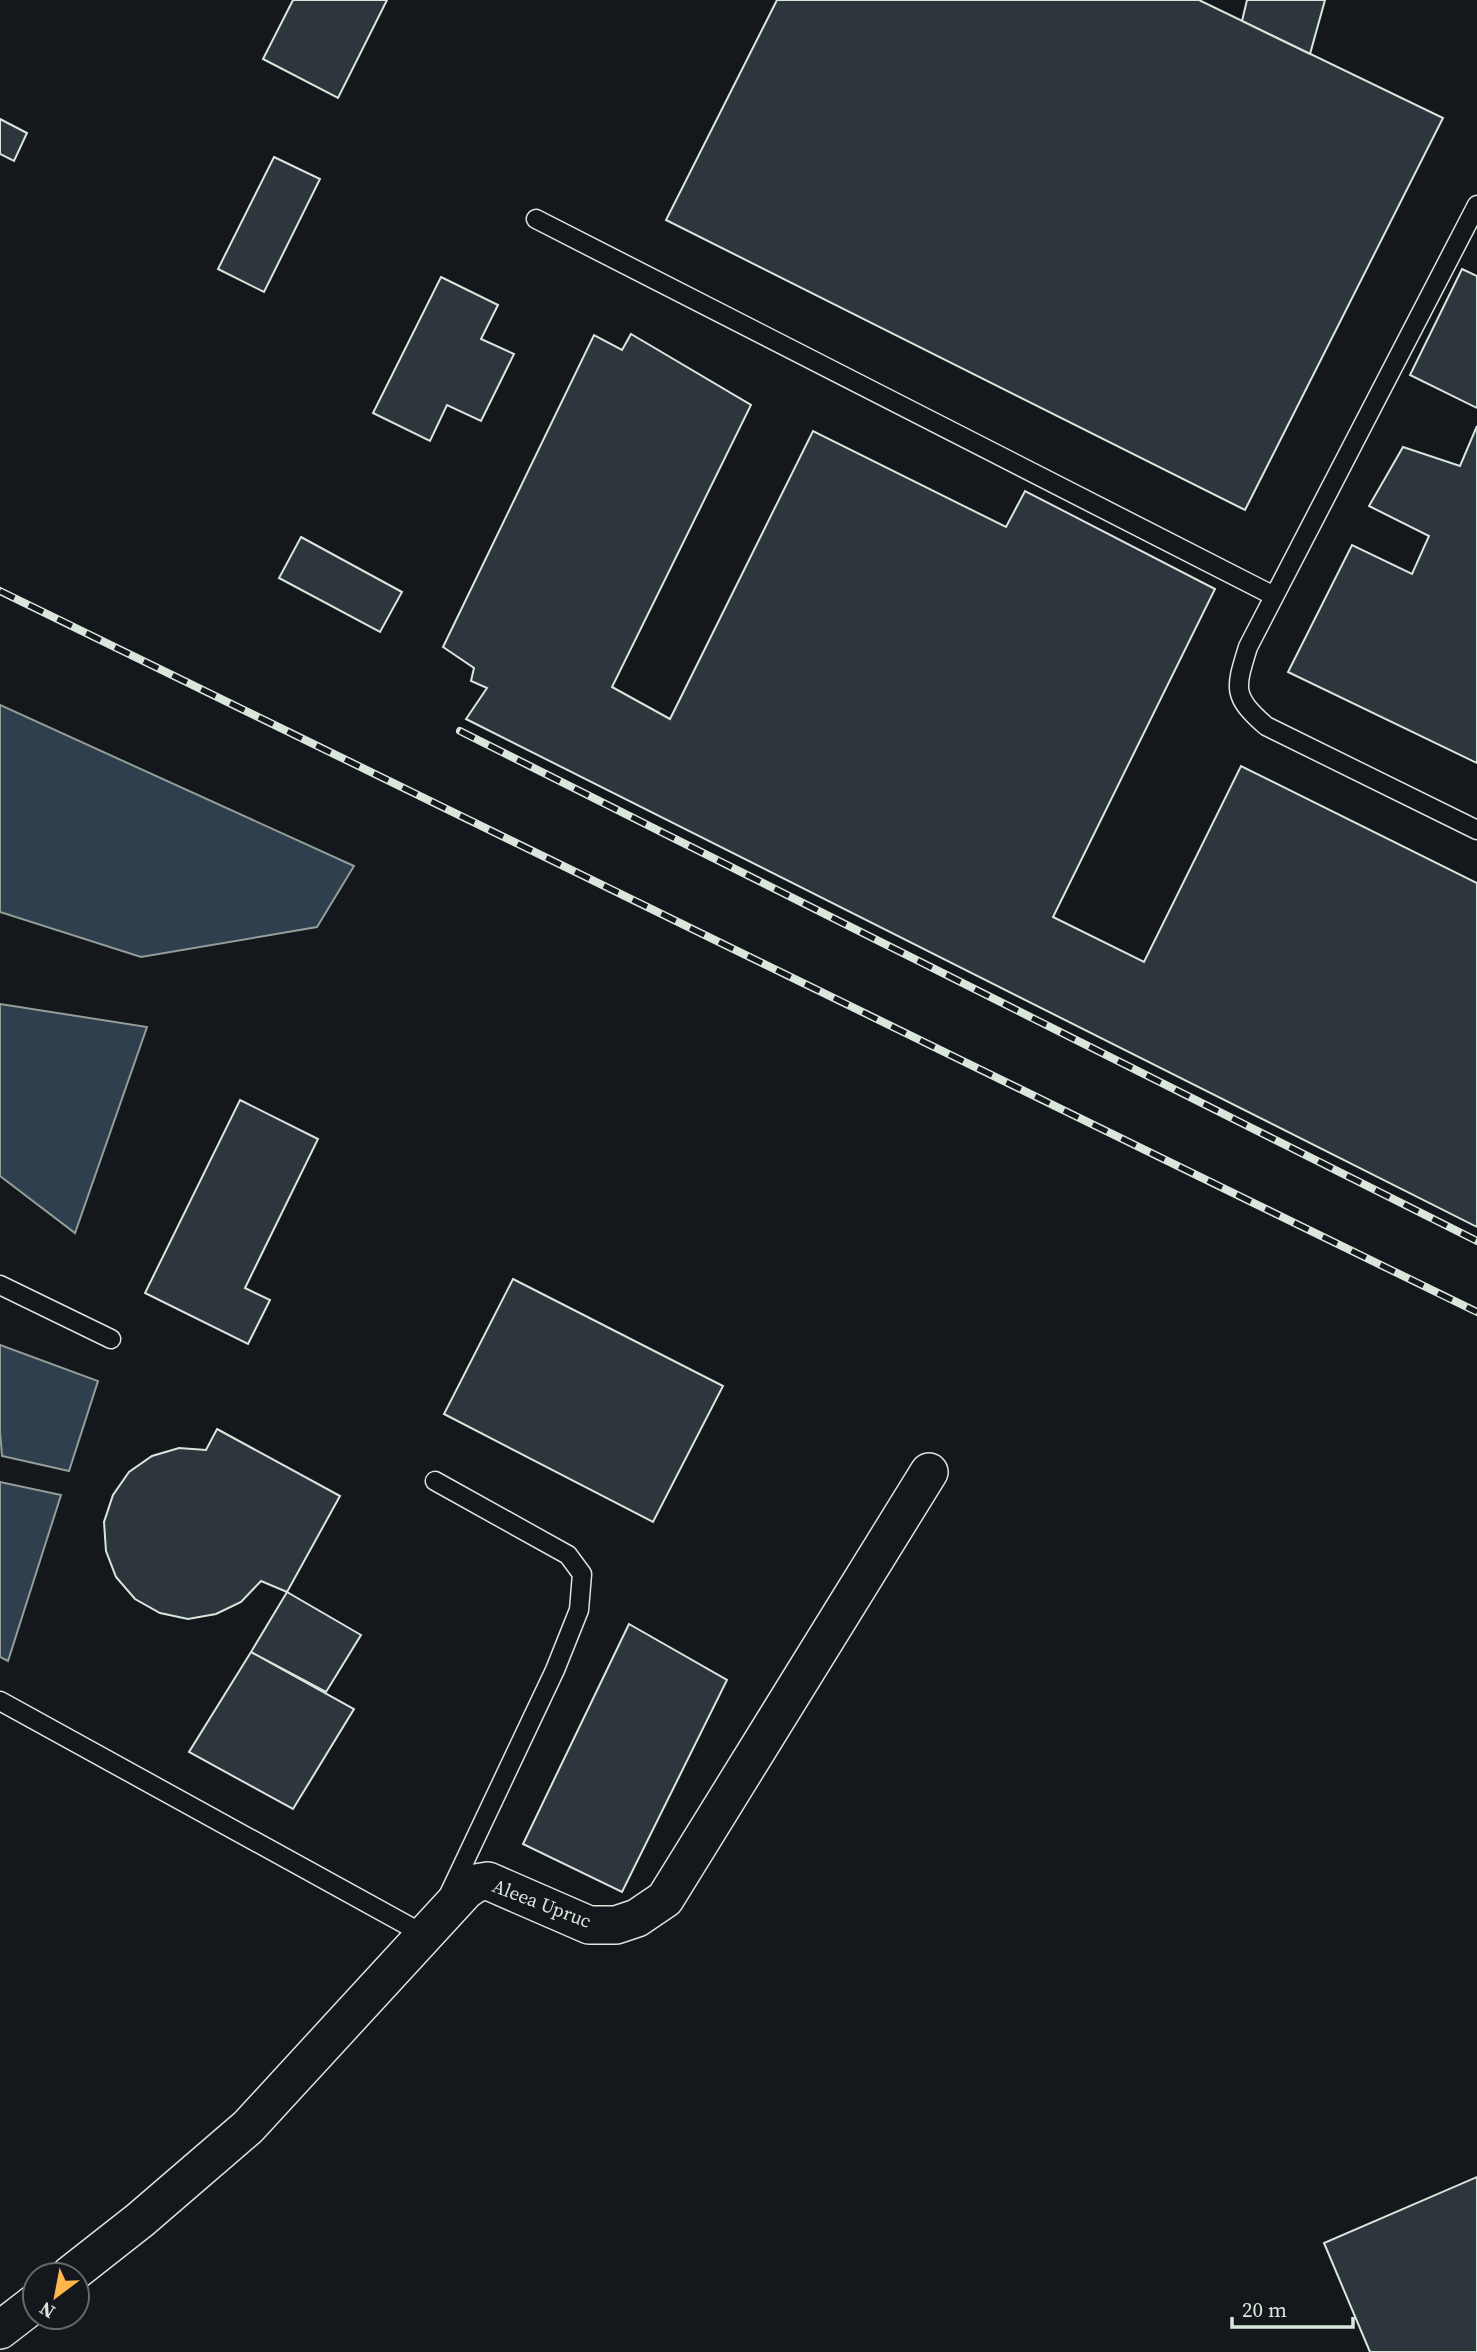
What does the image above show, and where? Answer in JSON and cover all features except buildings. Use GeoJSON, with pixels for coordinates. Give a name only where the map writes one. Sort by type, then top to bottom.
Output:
{"type":"FeatureCollection","features":[{"type":"Feature","properties":{"kind":"street","name":"Aleea Upruc"},"geometry":{"type":"LineString","coordinates":[[88,2261],[248,2127],[475,1883],[488,1881],[589,1926],[616,1925],[637,1918],[665,1899],[929,1472]]}},
{"type":"Feature","properties":{"kind":"street"},"geometry":{"type":"LineString","coordinates":[[0,2330],[21,2314]]}},
{"type":"Feature","properties":{"kind":"lane"},"geometry":{"type":"LineString","coordinates":[[1477,207],[1477,228]]}},
{"type":"Feature","properties":{"kind":"lane"},"geometry":{"type":"LineString","coordinates":[[1477,207],[1248,647],[1238,678],[1238,693],[1248,710],[1266,726],[1477,830]]}},
{"type":"Feature","properties":{"kind":"lane"},"geometry":{"type":"LineString","coordinates":[[536,219],[1274,596]]}},
{"type":"Feature","properties":{"kind":"lane"},"geometry":{"type":"LineString","coordinates":[[0,1285],[111,1339]]}},
{"type":"Feature","properties":{"kind":"lane"},"geometry":{"type":"LineString","coordinates":[[0,1701],[430,1929],[555,1670],[579,1610],[582,1574],[568,1555],[435,1480]]}},
{"type":"Feature","properties":{"kind":"water"},"geometry":{"type":"Polygon","coordinates":[[[0,705],[354,866],[317,927],[141,957],[0,912],[0,705]]]}},
{"type":"Feature","properties":{"kind":"water"},"geometry":{"type":"Polygon","coordinates":[[[0,1004],[147,1027],[75,1233],[0,1176],[0,1004]]]}},
{"type":"Feature","properties":{"kind":"water"},"geometry":{"type":"Polygon","coordinates":[[[0,1345],[98,1381],[69,1471],[2,1456],[0,1345]]]}},
{"type":"Feature","properties":{"kind":"water"},"geometry":{"type":"Polygon","coordinates":[[[0,1482],[61,1495],[8,1661],[0,1657],[0,1482]]]}},
{"type":"Feature","properties":{"kind":"railway"},"geometry":{"type":"LineString","coordinates":[[0,591],[1477,1312]]}},
{"type":"Feature","properties":{"kind":"railway"},"geometry":{"type":"LineString","coordinates":[[460,731],[1477,1241]]}}]}
